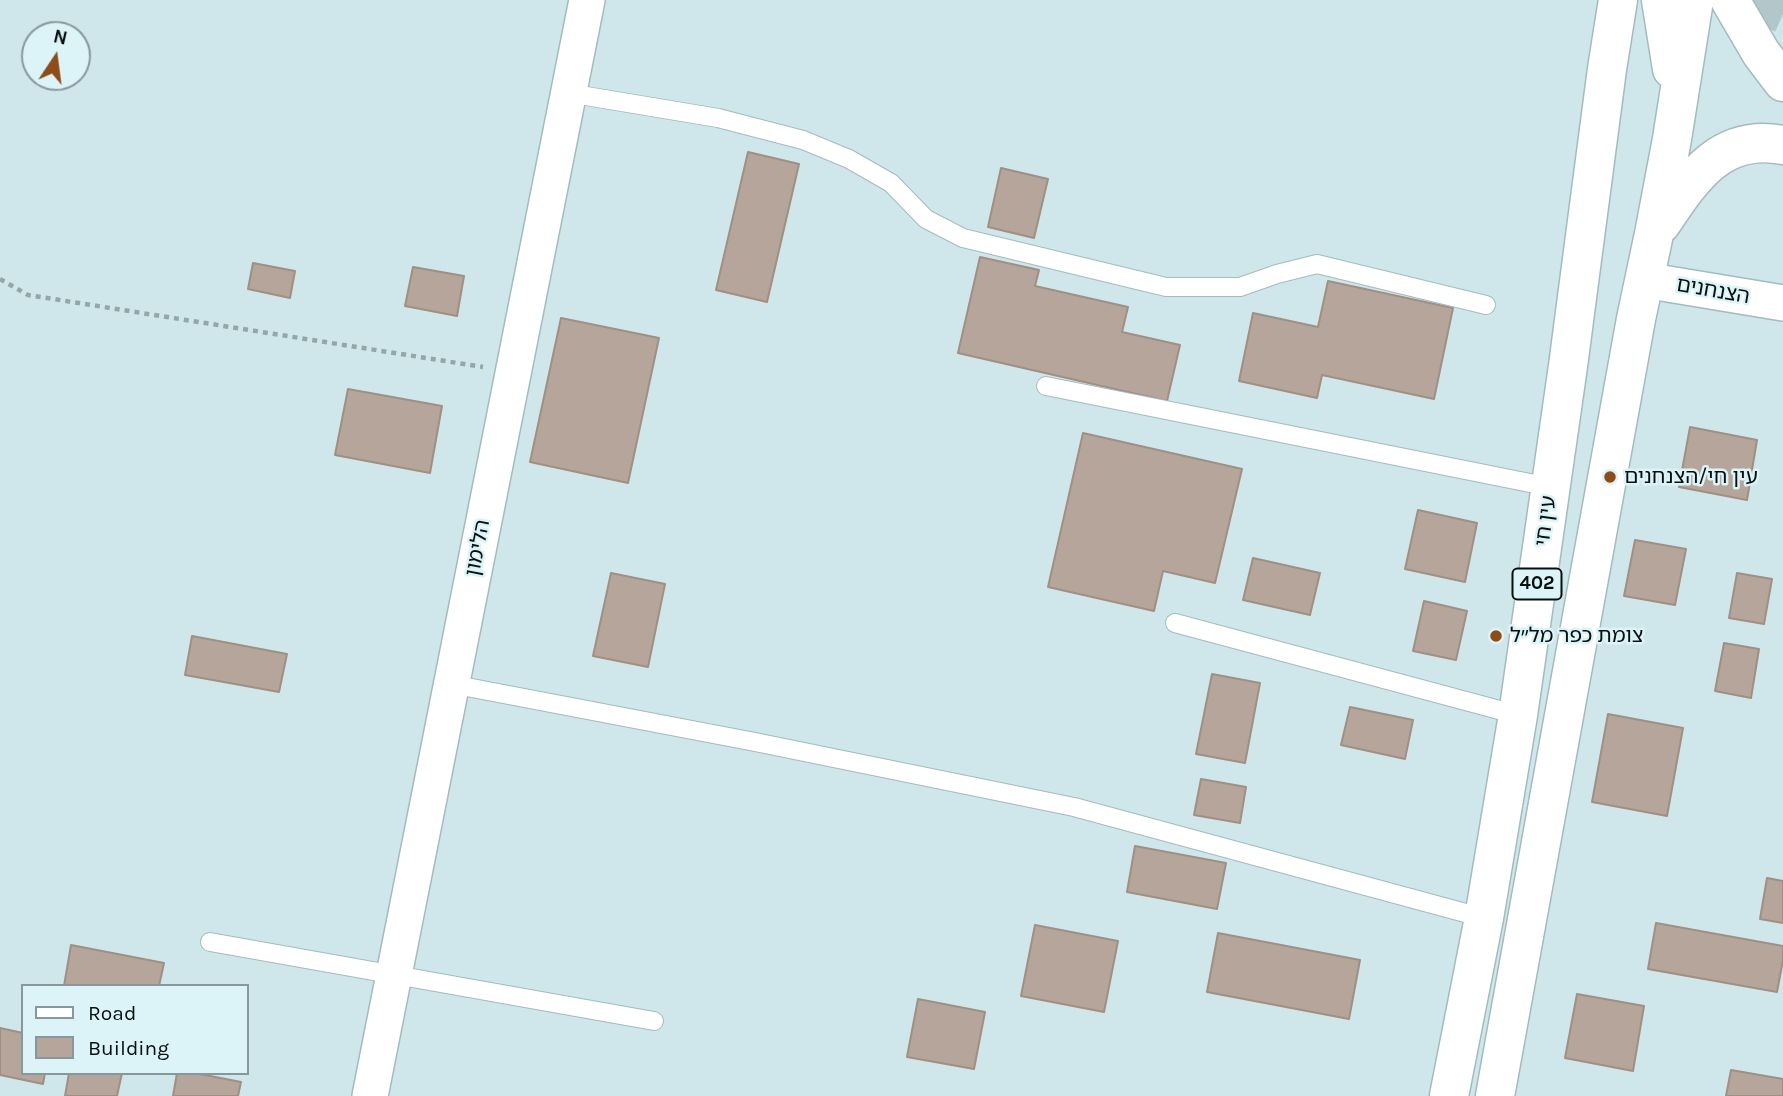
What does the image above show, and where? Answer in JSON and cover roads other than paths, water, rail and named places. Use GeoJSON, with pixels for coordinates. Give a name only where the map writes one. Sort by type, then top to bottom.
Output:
{"type":"FeatureCollection","features":[{"type":"Feature","properties":{"kind":"main road"},"geometry":{"type":"LineString","coordinates":[[1661,0],[1678,106]]}},
{"type":"Feature","properties":{"kind":"main road","name":"402"},"geometry":{"type":"LineString","coordinates":[[1496,1096],[1678,106],[1694,0]]}},
{"type":"Feature","properties":{"kind":"main road"},"geometry":{"type":"LineString","coordinates":[[1730,0],[1761,53],[1783,82]]}},
{"type":"Feature","properties":{"kind":"main road","name":"עין חי"},"geometry":{"type":"LineString","coordinates":[[1449,1096],[1484,918],[1518,715],[1607,69],[1621,8]]}},
{"type":"Feature","properties":{"kind":"main road"},"geometry":{"type":"LineString","coordinates":[[1654,234],[1690,182],[1713,159],[1731,149],[1754,144],[1783,145]]}},
{"type":"Feature","properties":{"kind":"street","name":"הלימון"},"geometry":{"type":"LineString","coordinates":[[370,1096],[587,0]]}},
{"type":"Feature","properties":{"kind":"street","name":"הצנחנים"},"geometry":{"type":"LineString","coordinates":[[1644,280],[1783,303]]}},
{"type":"Feature","properties":{"kind":"lane"},"geometry":{"type":"LineString","coordinates":[[568,93],[718,118],[803,140],[849,159],[891,183],[926,219],[963,238],[1166,286],[1240,286],[1317,264],[1486,305]]}},
{"type":"Feature","properties":{"kind":"lane"},"geometry":{"type":"LineString","coordinates":[[1046,386],[1550,487]]}},
{"type":"Feature","properties":{"kind":"lane"},"geometry":{"type":"LineString","coordinates":[[1175,623],[1518,715]]}},
{"type":"Feature","properties":{"kind":"lane"},"geometry":{"type":"LineString","coordinates":[[452,684],[1074,807],[1484,918]]}},
{"type":"Feature","properties":{"kind":"lane"},"geometry":{"type":"LineString","coordinates":[[210,943],[654,1021]]}},
{"type":"Feature","properties":{"kind":"tunnel"},"geometry":{"type":"LineString","coordinates":[[1751,0],[1783,14]]}},
{"type":"Feature","properties":{"kind":"place","name":"עין חי/הצנחנים"},"geometry":{"type":"Point","coordinates":[1610,477]}},
{"type":"Feature","properties":{"kind":"place","name":"צומת כפר מל״ל"},"geometry":{"type":"Point","coordinates":[1496,636]}}]}
